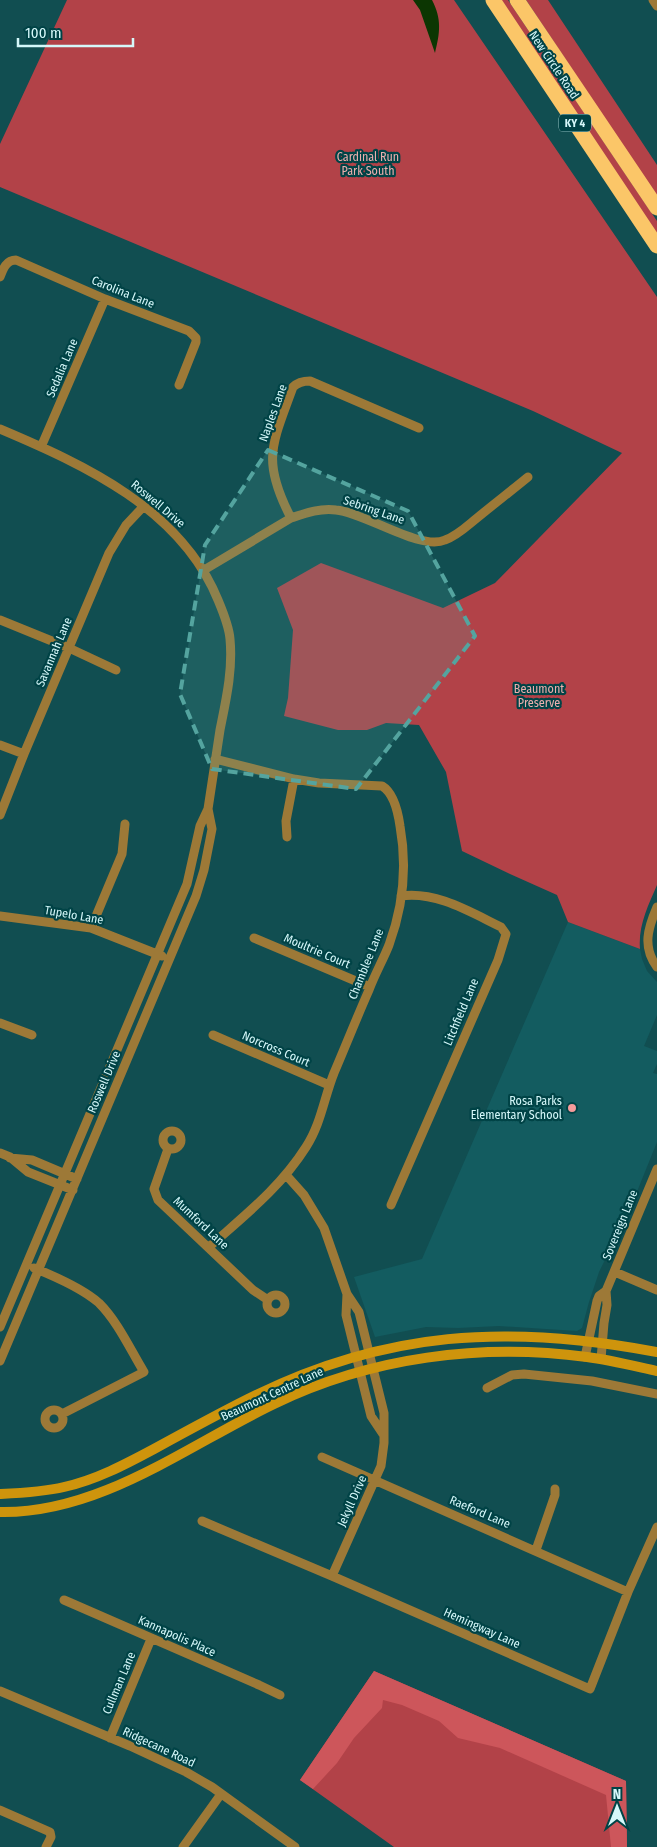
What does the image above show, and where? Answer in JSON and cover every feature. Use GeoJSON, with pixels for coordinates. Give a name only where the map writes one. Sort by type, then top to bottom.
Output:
{"type":"FeatureCollection","features":[{"type":"Feature","properties":{"kind":"highway","name":"New Circle Road"},"geometry":{"type":"LineString","coordinates":[[493,0],[657,246]]}},
{"type":"Feature","properties":{"kind":"highway","name":"New Circle Road"},"geometry":{"type":"LineString","coordinates":[[517,0],[657,208]]}},
{"type":"Feature","properties":{"kind":"street"},"geometry":{"type":"LineString","coordinates":[[653,0],[657,6]]}},
{"type":"Feature","properties":{"kind":"street","name":"Carolina Lane"},"geometry":{"type":"LineString","coordinates":[[0,277],[6,264],[16,260],[189,331],[193,334],[196,342],[178,385]]}},
{"type":"Feature","properties":{"kind":"street","name":"Sedalia Lane"},"geometry":{"type":"LineString","coordinates":[[41,447],[105,298]]}},
{"type":"Feature","properties":{"kind":"street","name":"Naples Lane"},"geometry":{"type":"LineString","coordinates":[[291,518],[278,491],[272,471],[272,458],[274,440],[293,387],[296,384],[310,382],[419,428]]}},
{"type":"Feature","properties":{"kind":"street","name":"Roswell Drive"},"geometry":{"type":"LineString","coordinates":[[0,429],[81,466],[119,488],[159,519],[182,541],[204,570],[221,607],[230,638],[230,671],[208,809],[200,826],[187,884],[0,1327]]}},
{"type":"Feature","properties":{"kind":"street","name":"Sebring Lane"},"geometry":{"type":"LineString","coordinates":[[204,570],[291,518],[312,511],[343,511],[428,542],[444,541],[460,532],[528,477]]}},
{"type":"Feature","properties":{"kind":"street","name":"Savannah Lane"},"geometry":{"type":"LineString","coordinates":[[0,815],[109,553],[126,525],[143,507]]}},
{"type":"Feature","properties":{"kind":"street"},"geometry":{"type":"LineString","coordinates":[[0,620],[69,648],[116,670]]}},
{"type":"Feature","properties":{"kind":"street"},"geometry":{"type":"LineString","coordinates":[[0,744],[24,754]]}},
{"type":"Feature","properties":{"kind":"street","name":"Chamblee Lane"},"geometry":{"type":"LineString","coordinates":[[209,1246],[254,1208],[287,1176],[316,1129],[329,1085],[389,943],[402,896],[404,862],[402,833],[393,800],[388,790],[378,785],[350,785],[294,778],[215,759]]}},
{"type":"Feature","properties":{"kind":"street"},"geometry":{"type":"LineString","coordinates":[[287,837],[286,821],[294,778]]}},
{"type":"Feature","properties":{"kind":"street","name":"Roswell Drive"},"geometry":{"type":"LineString","coordinates":[[0,1361],[196,896],[204,870],[212,829],[208,809]]}},
{"type":"Feature","properties":{"kind":"street"},"geometry":{"type":"LineString","coordinates":[[91,928],[122,854],[125,824]]}},
{"type":"Feature","properties":{"kind":"street","name":"Litchfield Lane"},"geometry":{"type":"LineString","coordinates":[[391,1205],[498,960],[506,934],[500,927],[444,901],[419,895],[402,896]]}},
{"type":"Feature","properties":{"kind":"street"},"geometry":{"type":"LineString","coordinates":[[657,907],[649,926],[647,939],[651,956],[657,967]]}},
{"type":"Feature","properties":{"kind":"street","name":"Tupelo Lane"},"geometry":{"type":"LineString","coordinates":[[0,916],[91,928],[170,959]]}},
{"type":"Feature","properties":{"kind":"street","name":"Moultrie Court"},"geometry":{"type":"LineString","coordinates":[[254,938],[370,987]]}},
{"type":"Feature","properties":{"kind":"street"},"geometry":{"type":"LineString","coordinates":[[0,1023],[32,1035]]}},
{"type":"Feature","properties":{"kind":"street","name":"Norcross Court"},"geometry":{"type":"LineString","coordinates":[[213,1035],[329,1085]]}},
{"type":"Feature","properties":{"kind":"street","name":"Mumford Lane"},"geometry":{"type":"LineString","coordinates":[[168,1149],[155,1184],[155,1196],[253,1290],[268,1300]]}},
{"type":"Feature","properties":{"kind":"street"},"geometry":{"type":"LineString","coordinates":[[0,1153],[28,1172],[72,1190]]}},
{"type":"Feature","properties":{"kind":"street"},"geometry":{"type":"LineString","coordinates":[[10,1158],[32,1160],[77,1179]]}},
{"type":"Feature","properties":{"kind":"street","name":"Sovereign Lane"},"geometry":{"type":"LineString","coordinates":[[585,1357],[594,1310],[600,1296],[606,1291],[655,1182],[657,1168]]}},
{"type":"Feature","properties":{"kind":"street","name":"Jekyll Drive"},"geometry":{"type":"LineString","coordinates":[[287,1176],[304,1195],[324,1228],[347,1294],[359,1312],[384,1413],[384,1443],[381,1466],[332,1576]]}},
{"type":"Feature","properties":{"kind":"street"},"geometry":{"type":"LineString","coordinates":[[26,1265],[70,1284],[99,1303],[118,1328],[144,1372],[62,1414]]}},
{"type":"Feature","properties":{"kind":"street"},"geometry":{"type":"LineString","coordinates":[[615,1272],[657,1290]]}},
{"type":"Feature","properties":{"kind":"street","name":"Sovereign Lane"},"geometry":{"type":"LineString","coordinates":[[601,1359],[607,1305],[606,1291]]}},
{"type":"Feature","properties":{"kind":"street","name":"Jekyll Drive"},"geometry":{"type":"LineString","coordinates":[[347,1294],[346,1315],[371,1416],[383,1434]]}},
{"type":"Feature","properties":{"kind":"street","name":"Beaumont Centre Lane"},"geometry":{"type":"LineString","coordinates":[[0,1494],[64,1487],[91,1479],[139,1457],[275,1386],[304,1374],[369,1353],[422,1342],[478,1336],[530,1336],[603,1343],[657,1352]]}},
{"type":"Feature","properties":{"kind":"street","name":"Beaumont Centre Lane"},"geometry":{"type":"LineString","coordinates":[[0,1512],[32,1510],[58,1505],[118,1486],[306,1389],[373,1368],[431,1357],[515,1352],[601,1359],[657,1371]]}},
{"type":"Feature","properties":{"kind":"street"},"geometry":{"type":"LineString","coordinates":[[488,1388],[512,1375],[524,1374],[592,1381],[657,1394]]}},
{"type":"Feature","properties":{"kind":"street","name":"Raeford Lane"},"geometry":{"type":"LineString","coordinates":[[322,1457],[628,1592]]}},
{"type":"Feature","properties":{"kind":"street"},"geometry":{"type":"LineString","coordinates":[[536,1550],[555,1495],[555,1488]]}},
{"type":"Feature","properties":{"kind":"street","name":"Hemingway Lane"},"geometry":{"type":"LineString","coordinates":[[202,1522],[332,1576],[590,1689],[628,1592],[657,1527]]}},
{"type":"Feature","properties":{"kind":"street","name":"Kannapolis Place"},"geometry":{"type":"LineString","coordinates":[[64,1600],[280,1695]]}},
{"type":"Feature","properties":{"kind":"street","name":"Cullman Lane"},"geometry":{"type":"LineString","coordinates":[[110,1738],[151,1638]]}},
{"type":"Feature","properties":{"kind":"street","name":"Ridgecane Road"},"geometry":{"type":"LineString","coordinates":[[0,1690],[186,1772],[221,1794],[295,1847]]}},
{"type":"Feature","properties":{"kind":"street"},"geometry":{"type":"LineString","coordinates":[[184,1847],[221,1794]]}},
{"type":"Feature","properties":{"kind":"street"},"geometry":{"type":"LineString","coordinates":[[0,1810],[50,1832],[51,1837],[46,1847]]}},
{"type":"Feature","properties":{"kind":"highlighted area"},"geometry":{"type":"Polygon","coordinates":[[[268,450],[408,511],[475,636],[356,789],[212,769],[180,694],[205,545],[268,450]]]}},
{"type":"Feature","properties":{"kind":"shaded area"},"geometry":{"type":"Polygon","coordinates":[[[413,0],[432,0],[435,7],[439,26],[435,53],[420,10],[413,0]]]}},
{"type":"Feature","properties":{"kind":"shaded area","name":"Rosa Parks Elementary School"},"geometry":{"type":"Polygon","coordinates":[[[568,922],[640,949],[647,971],[657,982],[657,1015],[644,1046],[657,1051],[657,1064],[653,1073],[657,1074],[657,1142],[630,1209],[599,1272],[582,1328],[577,1331],[499,1326],[426,1327],[375,1337],[354,1277],[422,1259],[568,922]]]}},
{"type":"Feature","properties":{"kind":"shaded area"},"geometry":{"type":"Polygon","coordinates":[[[374,1671],[626,1781],[627,1847],[611,1847],[606,1795],[500,1748],[458,1738],[439,1721],[402,1705],[383,1700],[382,1708],[354,1738],[337,1763],[313,1789],[300,1780],[374,1671]]]}},
{"type":"Feature","properties":{"kind":"green space","name":"Cardinal Run Park South"},"geometry":{"type":"Polygon","coordinates":[[[67,0],[454,0],[657,297],[657,885],[642,924],[640,949],[568,922],[557,895],[462,851],[446,772],[419,725],[386,723],[367,730],[338,730],[284,716],[288,698],[293,630],[277,588],[321,563],[443,608],[495,583],[622,453],[533,411],[0,187],[0,144],[67,0]]]}},
{"type":"Feature","properties":{"kind":"green space"},"geometry":{"type":"Polygon","coordinates":[[[499,0],[508,0],[657,221],[657,237],[499,0]]]}},
{"type":"Feature","properties":{"kind":"green space"},"geometry":{"type":"Polygon","coordinates":[[[526,0],[548,0],[657,165],[657,197],[526,0]]]}},
{"type":"Feature","properties":{"kind":"green space"},"geometry":{"type":"Polygon","coordinates":[[[374,1671],[626,1781],[627,1847],[394,1847],[300,1780],[374,1671]]]}},
{"type":"Feature","properties":{"kind":"place","name":"Rosa Parks Elementary School"},"geometry":{"type":"Point","coordinates":[572,1108]}},
{"type":"Feature","properties":{"kind":"park label","name":"Beaumont Preserve"},"geometry":{"type":"Point","coordinates":[539,696]}}]}
